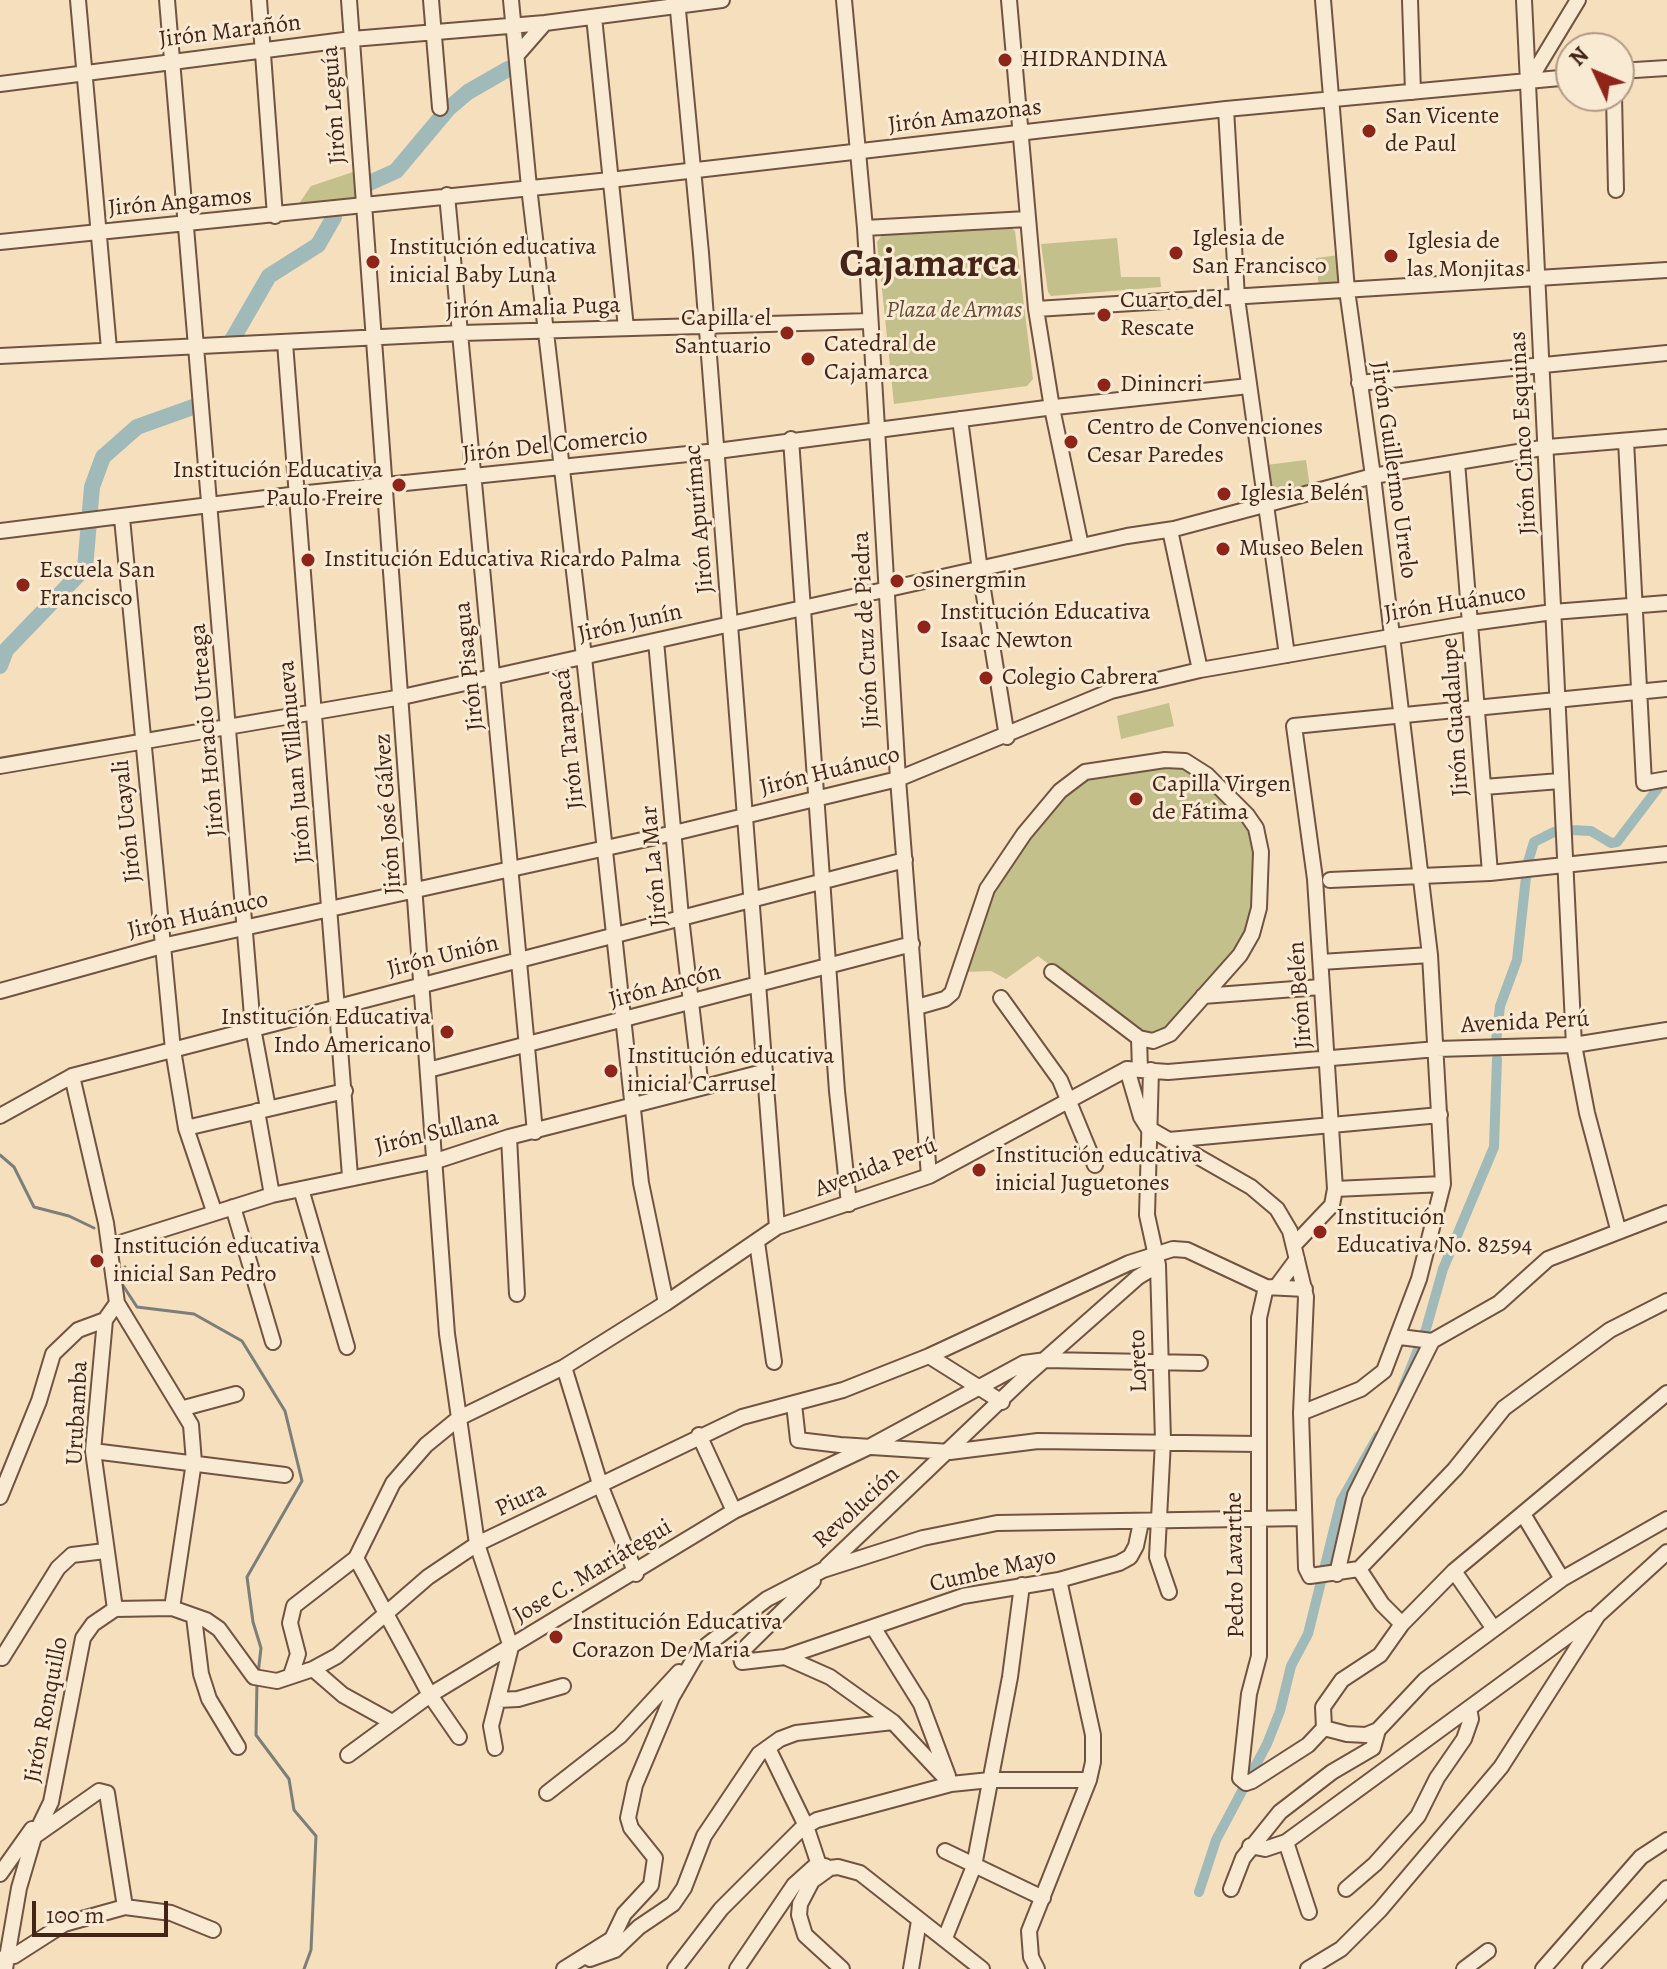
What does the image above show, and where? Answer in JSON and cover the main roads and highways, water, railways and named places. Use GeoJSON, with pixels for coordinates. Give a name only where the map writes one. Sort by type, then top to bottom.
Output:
{"type":"FeatureCollection","features":[{"type":"Feature","properties":{"kind":"waterway"},"geometry":{"type":"LineString","coordinates":[[367,184],[396,171],[448,109],[468,92],[508,69]]}},
{"type":"Feature","properties":{"kind":"waterway"},"geometry":{"type":"LineString","coordinates":[[232,340],[269,276],[318,245],[334,217]]}},
{"type":"Feature","properties":{"kind":"waterway"},"geometry":{"type":"LineString","coordinates":[[0,666],[6,650],[85,568],[92,487],[103,457],[137,427],[193,407]]}},
{"type":"Feature","properties":{"kind":"waterway"},"geometry":{"type":"LineString","coordinates":[[1569,830],[1591,831],[1611,843],[1617,842],[1658,788]]}},
{"type":"Feature","properties":{"kind":"waterway"},"geometry":{"type":"LineString","coordinates":[[1528,862],[1534,842],[1554,832]]}},
{"type":"Feature","properties":{"kind":"waterway"},"geometry":{"type":"LineString","coordinates":[[1496,1042],[1500,1006],[1517,960],[1526,877]]}},
{"type":"Feature","properties":{"kind":"waterway"},"geometry":{"type":"LineString","coordinates":[[1402,1390],[1426,1329],[1443,1269],[1494,1147],[1497,1059]]}},
{"type":"Feature","properties":{"kind":"waterway"},"geometry":{"type":"LineString","coordinates":[[0,1155],[14,1167],[34,1207],[69,1216],[94,1228]]}},
{"type":"Feature","properties":{"kind":"waterway"},"geometry":{"type":"LineString","coordinates":[[125,1267],[122,1284],[137,1307],[194,1314],[242,1341],[285,1411],[302,1481],[247,1577],[253,1622],[261,1648],[258,1674]]}},
{"type":"Feature","properties":{"kind":"waterway"},"geometry":{"type":"LineString","coordinates":[[1199,1892],[1216,1840],[1267,1744],[1280,1711],[1291,1666],[1308,1634],[1341,1501],[1378,1436]]}},
{"type":"Feature","properties":{"kind":"waterway"},"geometry":{"type":"LineString","coordinates":[[257,1681],[256,1735],[289,1779],[294,1810],[316,1836],[311,1950],[304,1969]]}},
{"type":"Feature","properties":{"kind":"place","name":"HIDRANDINA"},"geometry":{"type":"Point","coordinates":[1005,60]}},
{"type":"Feature","properties":{"kind":"place","name":"San Vicente de Paul"},"geometry":{"type":"Point","coordinates":[1369,131]}},
{"type":"Feature","properties":{"kind":"place","name":"Iglesia de San Francisco"},"geometry":{"type":"Point","coordinates":[1176,253]}},
{"type":"Feature","properties":{"kind":"place","name":"Iglesia de las Monjitas"},"geometry":{"type":"Point","coordinates":[1391,256]}},
{"type":"Feature","properties":{"kind":"place","name":"Institución educativa inicial Baby Luna"},"geometry":{"type":"Point","coordinates":[373,262]}},
{"type":"Feature","properties":{"kind":"place","name":"Cuarto del Rescate"},"geometry":{"type":"Point","coordinates":[1104,315]}},
{"type":"Feature","properties":{"kind":"place","name":"Capilla el Santuario"},"geometry":{"type":"Point","coordinates":[787,333]}},
{"type":"Feature","properties":{"kind":"place","name":"Catedral de Cajamarca"},"geometry":{"type":"Point","coordinates":[808,359]}},
{"type":"Feature","properties":{"kind":"place","name":"Dinincri"},"geometry":{"type":"Point","coordinates":[1104,385]}},
{"type":"Feature","properties":{"kind":"place","name":"Centro de Convenciones Cesar Paredes"},"geometry":{"type":"Point","coordinates":[1071,442]}},
{"type":"Feature","properties":{"kind":"place","name":"Institución Educativa Paulo Freire"},"geometry":{"type":"Point","coordinates":[399,485]}},
{"type":"Feature","properties":{"kind":"place","name":"Iglesia Belén"},"geometry":{"type":"Point","coordinates":[1224,494]}},
{"type":"Feature","properties":{"kind":"place","name":"Museo Belen"},"geometry":{"type":"Point","coordinates":[1223,549]}},
{"type":"Feature","properties":{"kind":"place","name":"Institución Educativa Ricardo Palma"},"geometry":{"type":"Point","coordinates":[308,560]}},
{"type":"Feature","properties":{"kind":"place","name":"osinergmin"},"geometry":{"type":"Point","coordinates":[897,581]}},
{"type":"Feature","properties":{"kind":"place","name":"Escuela San Francisco"},"geometry":{"type":"Point","coordinates":[23,585]}},
{"type":"Feature","properties":{"kind":"place","name":"Institución Educativa Isaac Newton"},"geometry":{"type":"Point","coordinates":[924,627]}},
{"type":"Feature","properties":{"kind":"place","name":"Colegio Cabrera"},"geometry":{"type":"Point","coordinates":[986,678]}},
{"type":"Feature","properties":{"kind":"place","name":"Capilla Virgen de Fátima"},"geometry":{"type":"Point","coordinates":[1136,799]}},
{"type":"Feature","properties":{"kind":"place","name":"Institución Educativa Indo Americano"},"geometry":{"type":"Point","coordinates":[447,1032]}},
{"type":"Feature","properties":{"kind":"place","name":"Institución educativa inicial Carrusel"},"geometry":{"type":"Point","coordinates":[611,1071]}},
{"type":"Feature","properties":{"kind":"place","name":"Institución educativa inicial Juguetones"},"geometry":{"type":"Point","coordinates":[979,1170]}},
{"type":"Feature","properties":{"kind":"place","name":"Institución Educativa No. 82594"},"geometry":{"type":"Point","coordinates":[1320,1232]}},
{"type":"Feature","properties":{"kind":"place","name":"Institución educativa inicial San Pedro"},"geometry":{"type":"Point","coordinates":[97,1261]}},
{"type":"Feature","properties":{"kind":"place","name":"Institución Educativa Corazon De Maria"},"geometry":{"type":"Point","coordinates":[556,1637]}},
{"type":"Feature","properties":{"kind":"district","name":"Cajamarca"},"geometry":{"type":"Point","coordinates":[929,266]}},
{"type":"Feature","properties":{"kind":"park label","name":"Plaza de Armas"},"geometry":{"type":"Point","coordinates":[954,311]}}]}
